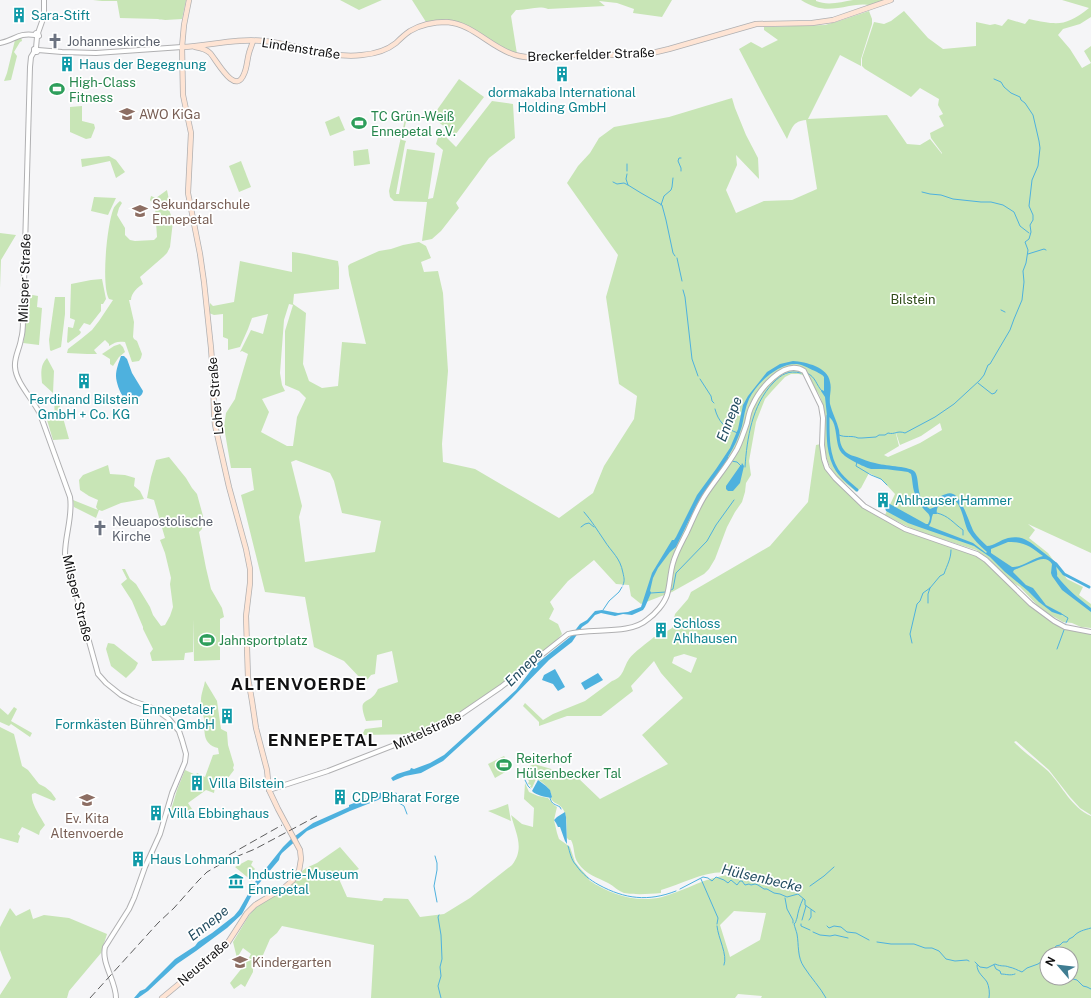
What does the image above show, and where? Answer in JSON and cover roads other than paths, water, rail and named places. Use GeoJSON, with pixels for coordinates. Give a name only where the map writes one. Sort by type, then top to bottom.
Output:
{"type":"FeatureCollection","features":[{"type":"Feature","properties":{"kind":"main road","name":"Loher Straße"},"geometry":{"type":"LineString","coordinates":[[189,0],[184,25],[182,47],[183,95],[191,133],[188,193],[204,282],[211,354],[214,421],[250,569],[246,616],[247,672],[256,728],[267,770],[269,790]]}},
{"type":"Feature","properties":{"kind":"main road","name":"Breckerfelder Straße"},"geometry":{"type":"LineString","coordinates":[[348,55],[362,55],[381,51],[391,46],[413,29],[444,22],[468,28],[505,51],[523,57],[648,54],[756,24],[812,23],[833,20],[891,0]]}},
{"type":"Feature","properties":{"kind":"main road"},"geometry":{"type":"LineString","coordinates":[[246,41],[249,44],[249,52]]}},
{"type":"Feature","properties":{"kind":"main road","name":"Lindenstraße"},"geometry":{"type":"LineString","coordinates":[[182,47],[205,47],[253,41],[348,55]]}},
{"type":"Feature","properties":{"kind":"main road"},"geometry":{"type":"LineString","coordinates":[[205,47],[229,78],[237,81],[244,75],[253,41]]}},
{"type":"Feature","properties":{"kind":"main road","name":"Neustraße"},"geometry":{"type":"LineString","coordinates":[[162,998],[227,944],[252,907],[285,887],[295,877],[300,867],[301,854],[269,790]]}},
{"type":"Feature","properties":{"kind":"street","name":"Milsper Straße"},"geometry":{"type":"LineString","coordinates":[[44,0],[44,16],[36,35],[36,50],[31,57],[30,67],[23,326],[15,360],[16,370],[21,382],[40,414],[70,497],[71,509],[65,554],[96,669],[103,680],[122,695],[155,710],[169,719],[179,731],[186,754],[185,762],[172,793],[160,834],[148,860],[134,898],[129,909],[105,947],[105,958],[116,990],[116,998]]}},
{"type":"Feature","properties":{"kind":"street"},"geometry":{"type":"LineString","coordinates":[[0,43],[6,42],[19,35],[36,35]]}},
{"type":"Feature","properties":{"kind":"street"},"geometry":{"type":"LineString","coordinates":[[36,50],[96,53],[182,47]]}},
{"type":"Feature","properties":{"kind":"street","name":"Mittelstraße"},"geometry":{"type":"LineString","coordinates":[[269,790],[328,771],[428,732],[444,724],[460,715],[513,678],[568,634],[628,628],[646,621],[660,606],[667,592],[673,562],[699,505],[730,460],[741,438],[751,407],[758,394],[764,386],[778,374],[795,368],[804,371],[821,406],[823,418],[823,452],[828,468],[835,478],[859,501],[870,510],[909,531],[977,554],[986,560],[1031,604],[1054,621],[1065,627],[1091,632]]}},
{"type":"Feature","properties":{"kind":"water"},"geometry":{"type":"Polygon","coordinates":[[[121,356],[124,356],[127,359],[132,373],[143,391],[141,396],[124,398],[120,390],[116,376],[121,356]]]}},
{"type":"Feature","properties":{"kind":"water"},"geometry":{"type":"Polygon","coordinates":[[[793,361],[810,364],[821,369],[825,373],[831,385],[831,407],[839,430],[841,445],[847,453],[873,463],[906,468],[914,471],[922,500],[930,509],[935,507],[941,496],[950,493],[953,494],[962,505],[974,532],[987,546],[1013,537],[1028,541],[1057,563],[1057,576],[1073,593],[1091,608],[1091,612],[1062,590],[1052,576],[1052,564],[1048,560],[1038,560],[1014,570],[1013,572],[1026,585],[1033,588],[1046,605],[1062,615],[1052,612],[1039,602],[990,557],[974,546],[908,523],[886,511],[885,508],[888,503],[926,524],[928,524],[930,518],[929,514],[922,507],[915,493],[911,474],[908,472],[884,469],[871,469],[850,459],[841,452],[835,427],[831,419],[827,416],[825,397],[821,391],[824,391],[824,377],[802,365],[790,365],[776,370],[769,375],[757,387],[749,399],[742,426],[728,460],[696,506],[676,547],[670,552],[658,568],[653,578],[650,591],[651,593],[643,610],[632,615],[623,614],[615,616],[601,613],[595,615],[582,627],[572,642],[549,660],[511,699],[443,761],[421,773],[405,776],[393,781],[391,778],[397,774],[410,770],[411,768],[414,769],[430,763],[444,755],[516,690],[535,665],[570,637],[580,624],[587,620],[595,611],[602,610],[618,613],[628,612],[641,607],[652,573],[672,540],[676,537],[697,495],[730,448],[738,429],[743,405],[748,396],[767,372],[780,364],[793,361]],[[949,497],[938,506],[937,514],[933,514],[929,526],[973,543],[986,553],[987,552],[968,531],[962,511],[957,502],[949,497]],[[1008,542],[991,549],[991,553],[1012,567],[1019,566],[1043,556],[1031,547],[1019,542],[1008,542]]]}},
{"type":"Feature","properties":{"kind":"water"},"geometry":{"type":"Polygon","coordinates":[[[742,463],[744,466],[740,483],[733,491],[728,491],[726,486],[742,463]]]}},
{"type":"Feature","properties":{"kind":"water"},"geometry":{"type":"Polygon","coordinates":[[[555,669],[565,687],[558,691],[553,684],[542,680],[544,675],[555,669]]]}},
{"type":"Feature","properties":{"kind":"water"},"geometry":{"type":"Polygon","coordinates":[[[598,673],[603,680],[585,690],[581,683],[598,673]]]}},
{"type":"Feature","properties":{"kind":"water"},"geometry":{"type":"Polygon","coordinates":[[[538,780],[550,790],[551,798],[538,795],[532,791],[538,780]]]}},
{"type":"Feature","properties":{"kind":"water"},"geometry":{"type":"Polygon","coordinates":[[[385,791],[383,797],[378,800],[307,831],[282,853],[279,860],[256,887],[242,914],[227,928],[177,964],[148,991],[138,998],[134,998],[175,959],[195,946],[198,942],[234,916],[255,882],[291,839],[313,823],[349,807],[349,805],[385,791]]]}},
{"type":"Feature","properties":{"kind":"water"},"geometry":{"type":"Polygon","coordinates":[[[565,812],[567,844],[560,827],[558,827],[554,820],[565,812]]]}},
{"type":"Feature","properties":{"kind":"waterway"},"geometry":{"type":"LineString","coordinates":[[839,435],[862,438],[876,437],[888,433],[905,433],[935,417],[954,404],[980,380],[1010,330],[1022,300],[1024,282],[1023,271],[1028,250],[1025,242],[1029,239],[1031,232],[1030,225],[1033,220],[1033,215],[1029,206],[1032,180],[1038,166],[1040,148],[1033,115],[1020,97],[1011,93],[1001,82],[994,79]]}},
{"type":"Feature","properties":{"kind":"waterway"},"geometry":{"type":"LineString","coordinates":[[681,158],[679,158],[678,161],[681,171]]}},
{"type":"Feature","properties":{"kind":"waterway"},"geometry":{"type":"LineString","coordinates":[[627,164],[627,171]]}},
{"type":"Feature","properties":{"kind":"waterway"},"geometry":{"type":"LineString","coordinates":[[627,174],[626,179],[628,185]]}},
{"type":"Feature","properties":{"kind":"waterway"},"geometry":{"type":"LineString","coordinates":[[661,205],[664,196],[671,190],[673,178]]}},
{"type":"Feature","properties":{"kind":"waterway"},"geometry":{"type":"LineString","coordinates":[[613,182],[617,184],[624,183],[662,205],[675,256]]}},
{"type":"Feature","properties":{"kind":"waterway"},"geometry":{"type":"LineString","coordinates":[[922,192],[941,195],[953,199],[991,202],[1003,205],[1014,212],[1020,226],[1029,233]]}},
{"type":"Feature","properties":{"kind":"waterway"},"geometry":{"type":"LineString","coordinates":[[1028,254],[1044,249],[1046,250]]}},
{"type":"Feature","properties":{"kind":"waterway"},"geometry":{"type":"LineString","coordinates":[[677,258],[682,281]]}},
{"type":"Feature","properties":{"kind":"waterway"},"geometry":{"type":"LineString","coordinates":[[683,290],[692,359],[698,376]]}},
{"type":"Feature","properties":{"kind":"waterway"},"geometry":{"type":"LineString","coordinates":[[1001,310],[1005,312]]}},
{"type":"Feature","properties":{"kind":"waterway"},"geometry":{"type":"LineString","coordinates":[[745,467],[749,433],[760,401],[779,377],[789,372],[801,373]]}},
{"type":"Feature","properties":{"kind":"waterway"},"geometry":{"type":"LineString","coordinates":[[807,373],[814,379],[822,391]]}},
{"type":"Feature","properties":{"kind":"waterway"},"geometry":{"type":"LineString","coordinates":[[700,379],[714,403]]}},
{"type":"Feature","properties":{"kind":"waterway"},"geometry":{"type":"LineString","coordinates":[[978,383],[992,394],[997,390]]}},
{"type":"Feature","properties":{"kind":"waterway","name":"Ennepe"},"geometry":{"type":"LineString","coordinates":[[715,409],[723,424],[729,429],[738,433]]}},
{"type":"Feature","properties":{"kind":"waterway"},"geometry":{"type":"LineString","coordinates":[[829,414],[828,430],[831,457],[841,476],[857,490]]}},
{"type":"Feature","properties":{"kind":"waterway"},"geometry":{"type":"LineString","coordinates":[[731,461],[737,462],[741,466]]}},
{"type":"Feature","properties":{"kind":"waterway"},"geometry":{"type":"LineString","coordinates":[[857,462],[856,466],[881,479],[887,485]]}},
{"type":"Feature","properties":{"kind":"waterway"},"geometry":{"type":"LineString","coordinates":[[669,591],[673,589],[676,573],[707,541],[716,525],[734,500]]}},
{"type":"Feature","properties":{"kind":"waterway"},"geometry":{"type":"LineString","coordinates":[[584,512],[618,559],[624,576],[623,585]]}},
{"type":"Feature","properties":{"kind":"waterway"},"geometry":{"type":"LineString","coordinates":[[937,513],[948,518],[963,530],[963,535]]}},
{"type":"Feature","properties":{"kind":"waterway"},"geometry":{"type":"LineString","coordinates":[[581,527],[589,523],[594,527]]}},
{"type":"Feature","properties":{"kind":"waterway"},"geometry":{"type":"LineString","coordinates":[[912,643],[910,634],[917,604],[923,593],[930,588],[940,576],[944,574],[950,559],[951,550]]}},
{"type":"Feature","properties":{"kind":"waterway"},"geometry":{"type":"LineString","coordinates":[[1054,563],[1064,574],[1089,587]]}},
{"type":"Feature","properties":{"kind":"waterway"},"geometry":{"type":"LineString","coordinates":[[603,610],[622,587]]}},
{"type":"Feature","properties":{"kind":"waterway"},"geometry":{"type":"LineString","coordinates":[[928,603],[930,588]]}},
{"type":"Feature","properties":{"kind":"waterway"},"geometry":{"type":"LineString","coordinates":[[651,593],[666,592]]}},
{"type":"Feature","properties":{"kind":"waterway"},"geometry":{"type":"LineString","coordinates":[[1060,613],[1068,618],[1066,623]]}},
{"type":"Feature","properties":{"kind":"waterway"},"geometry":{"type":"LineString","coordinates":[[1057,649],[1064,630]]}},
{"type":"Feature","properties":{"kind":"waterway","name":"Hülsenbecke"},"geometry":{"type":"LineString","coordinates":[[523,776],[530,788]]}},
{"type":"Feature","properties":{"kind":"waterway"},"geometry":{"type":"LineString","coordinates":[[396,793],[399,803],[404,806],[407,814]]}},
{"type":"Feature","properties":{"kind":"waterway","name":"Hülsenbecke"},"geometry":{"type":"LineString","coordinates":[[550,798],[553,803],[561,809]]}},
{"type":"Feature","properties":{"kind":"waterway","name":"Hülsenbecke"},"geometry":{"type":"LineString","coordinates":[[568,846],[573,861],[581,871],[592,881],[609,890],[627,896],[646,898],[656,897],[676,891]]}},
{"type":"Feature","properties":{"kind":"waterway"},"geometry":{"type":"LineString","coordinates":[[435,856],[437,870],[434,886],[437,902]]}},
{"type":"Feature","properties":{"kind":"waterway"},"geometry":{"type":"LineString","coordinates":[[810,886],[834,867]]}},
{"type":"Feature","properties":{"kind":"waterway","name":"Hülsenbecke"},"geometry":{"type":"LineString","coordinates":[[680,889],[703,877],[712,881],[716,877],[728,883],[731,880],[737,885],[740,881],[742,881],[745,885],[755,884],[764,889],[787,897],[798,894],[805,900],[805,905],[815,912]]}},
{"type":"Feature","properties":{"kind":"waterway"},"geometry":{"type":"LineString","coordinates":[[701,879],[718,918],[717,924]]}},
{"type":"Feature","properties":{"kind":"waterway"},"geometry":{"type":"LineString","coordinates":[[785,898],[787,909],[793,923]]}},
{"type":"Feature","properties":{"kind":"waterway"},"geometry":{"type":"LineString","coordinates":[[803,899],[794,924],[797,934],[799,955],[804,967],[826,998]]}},
{"type":"Feature","properties":{"kind":"waterway"},"geometry":{"type":"LineString","coordinates":[[802,920],[806,906]]}},
{"type":"Feature","properties":{"kind":"waterway"},"geometry":{"type":"LineString","coordinates":[[809,920],[811,917],[811,910]]}},
{"type":"Feature","properties":{"kind":"waterway"},"geometry":{"type":"LineString","coordinates":[[439,915],[442,959],[440,967],[441,976],[438,986],[441,998]]}},
{"type":"Feature","properties":{"kind":"waterway"},"geometry":{"type":"LineString","coordinates":[[801,924],[801,926],[810,930]]}},
{"type":"Feature","properties":{"kind":"waterway"},"geometry":{"type":"LineString","coordinates":[[717,926],[725,956],[724,965]]}},
{"type":"Feature","properties":{"kind":"waterway","name":"Hülsenbecke"},"geometry":{"type":"LineString","coordinates":[[827,926],[829,928],[834,926],[841,927],[847,932],[856,933],[869,940]]}},
{"type":"Feature","properties":{"kind":"waterway","name":"Hülsenbecke"},"geometry":{"type":"LineString","coordinates":[[1056,946],[1063,942],[1067,942],[1079,932],[1091,928]]}},
{"type":"Feature","properties":{"kind":"waterway"},"geometry":{"type":"LineString","coordinates":[[813,932],[820,935],[835,935],[848,938]]}},
{"type":"Feature","properties":{"kind":"waterway","name":"Hülsenbecke"},"geometry":{"type":"LineString","coordinates":[[877,942],[891,944],[914,944],[939,951],[946,959],[955,961],[969,961]]}},
{"type":"Feature","properties":{"kind":"waterway","name":"Hülsenbecke"},"geometry":{"type":"LineString","coordinates":[[975,962],[980,967],[987,968],[995,964],[1011,967],[1022,972],[1027,968],[1039,963]]}},
{"type":"Feature","properties":{"kind":"waterway"},"geometry":{"type":"LineString","coordinates":[[977,965],[979,972],[988,984],[989,998]]}},
{"type":"Feature","properties":{"kind":"waterway"},"geometry":{"type":"LineString","coordinates":[[994,965],[1001,974],[1015,974]]}},
{"type":"Feature","properties":{"kind":"waterway"},"geometry":{"type":"LineString","coordinates":[[1079,982],[1083,986],[1091,989]]}},
{"type":"Feature","properties":{"kind":"railway"},"geometry":{"type":"LineString","coordinates":[[90,998],[158,923],[207,872],[226,861],[255,849],[317,816]]}},
{"type":"Feature","properties":{"kind":"railway"},"geometry":{"type":"LineString","coordinates":[[229,855],[282,825]]}},
{"type":"Feature","properties":{"kind":"place","name":"Sara-Stift"},"geometry":{"type":"Point","coordinates":[19,15]}},
{"type":"Feature","properties":{"kind":"place","name":"Johanneskirche"},"geometry":{"type":"Point","coordinates":[55,41]}},
{"type":"Feature","properties":{"kind":"place","name":"Haus der Begegnung"},"geometry":{"type":"Point","coordinates":[67,64]}},
{"type":"Feature","properties":{"kind":"place","name":"dormakaba International Holding GmbH"},"geometry":{"type":"Point","coordinates":[562,74]}},
{"type":"Feature","properties":{"kind":"place","name":"High-Class Fitness"},"geometry":{"type":"Point","coordinates":[57,89]}},
{"type":"Feature","properties":{"kind":"place","name":"AWO KiGa"},"geometry":{"type":"Point","coordinates":[127,114]}},
{"type":"Feature","properties":{"kind":"place","name":"TC Grün-Weiß Ennepetal e.V."},"geometry":{"type":"Point","coordinates":[359,123]}},
{"type":"Feature","properties":{"kind":"place","name":"Sekundarschule Ennepetal"},"geometry":{"type":"Point","coordinates":[140,211]}},
{"type":"Feature","properties":{"kind":"place","name":"Ferdinand Bilstein GmbH + Co. KG"},"geometry":{"type":"Point","coordinates":[84,381]}},
{"type":"Feature","properties":{"kind":"place","name":"Ahlhauser Hammer"},"geometry":{"type":"Point","coordinates":[883,500]}},
{"type":"Feature","properties":{"kind":"place","name":"Neuapostolische Kirche"},"geometry":{"type":"Point","coordinates":[100,528]}},
{"type":"Feature","properties":{"kind":"place","name":"Schloss Ahlhausen"},"geometry":{"type":"Point","coordinates":[661,630]}},
{"type":"Feature","properties":{"kind":"place","name":"Jahnsportplatz"},"geometry":{"type":"Point","coordinates":[207,640]}},
{"type":"Feature","properties":{"kind":"place","name":"Ennepetaler Formkästen Bühren GmbH"},"geometry":{"type":"Point","coordinates":[227,716]}},
{"type":"Feature","properties":{"kind":"place","name":"Reiterhof Hülsenbecker Tal"},"geometry":{"type":"Point","coordinates":[504,765]}},
{"type":"Feature","properties":{"kind":"place","name":"Villa Bilstein"},"geometry":{"type":"Point","coordinates":[197,783]}},
{"type":"Feature","properties":{"kind":"place","name":"CDP Bharat Forge"},"geometry":{"type":"Point","coordinates":[340,797]}},
{"type":"Feature","properties":{"kind":"place","name":"Ev. Kita Altenvoerde"},"geometry":{"type":"Point","coordinates":[87,800]}},
{"type":"Feature","properties":{"kind":"place","name":"Villa Ebbinghaus"},"geometry":{"type":"Point","coordinates":[156,813]}},
{"type":"Feature","properties":{"kind":"place","name":"Haus Lohmann"},"geometry":{"type":"Point","coordinates":[138,859]}},
{"type":"Feature","properties":{"kind":"place","name":"Industrie-Museum Ennepetal"},"geometry":{"type":"Point","coordinates":[236,881]}},
{"type":"Feature","properties":{"kind":"place","name":"Kindergarten"},"geometry":{"type":"Point","coordinates":[240,962]}},
{"type":"Feature","properties":{"kind":"district","name":"ALTENVOERDE"},"geometry":{"type":"Point","coordinates":[299,684]}},
{"type":"Feature","properties":{"kind":"district","name":"ENNEPETAL"},"geometry":{"type":"Point","coordinates":[323,740]}},
{"type":"Feature","properties":{"kind":"park label","name":"Bilstein"},"geometry":{"type":"Point","coordinates":[913,299]}}]}
